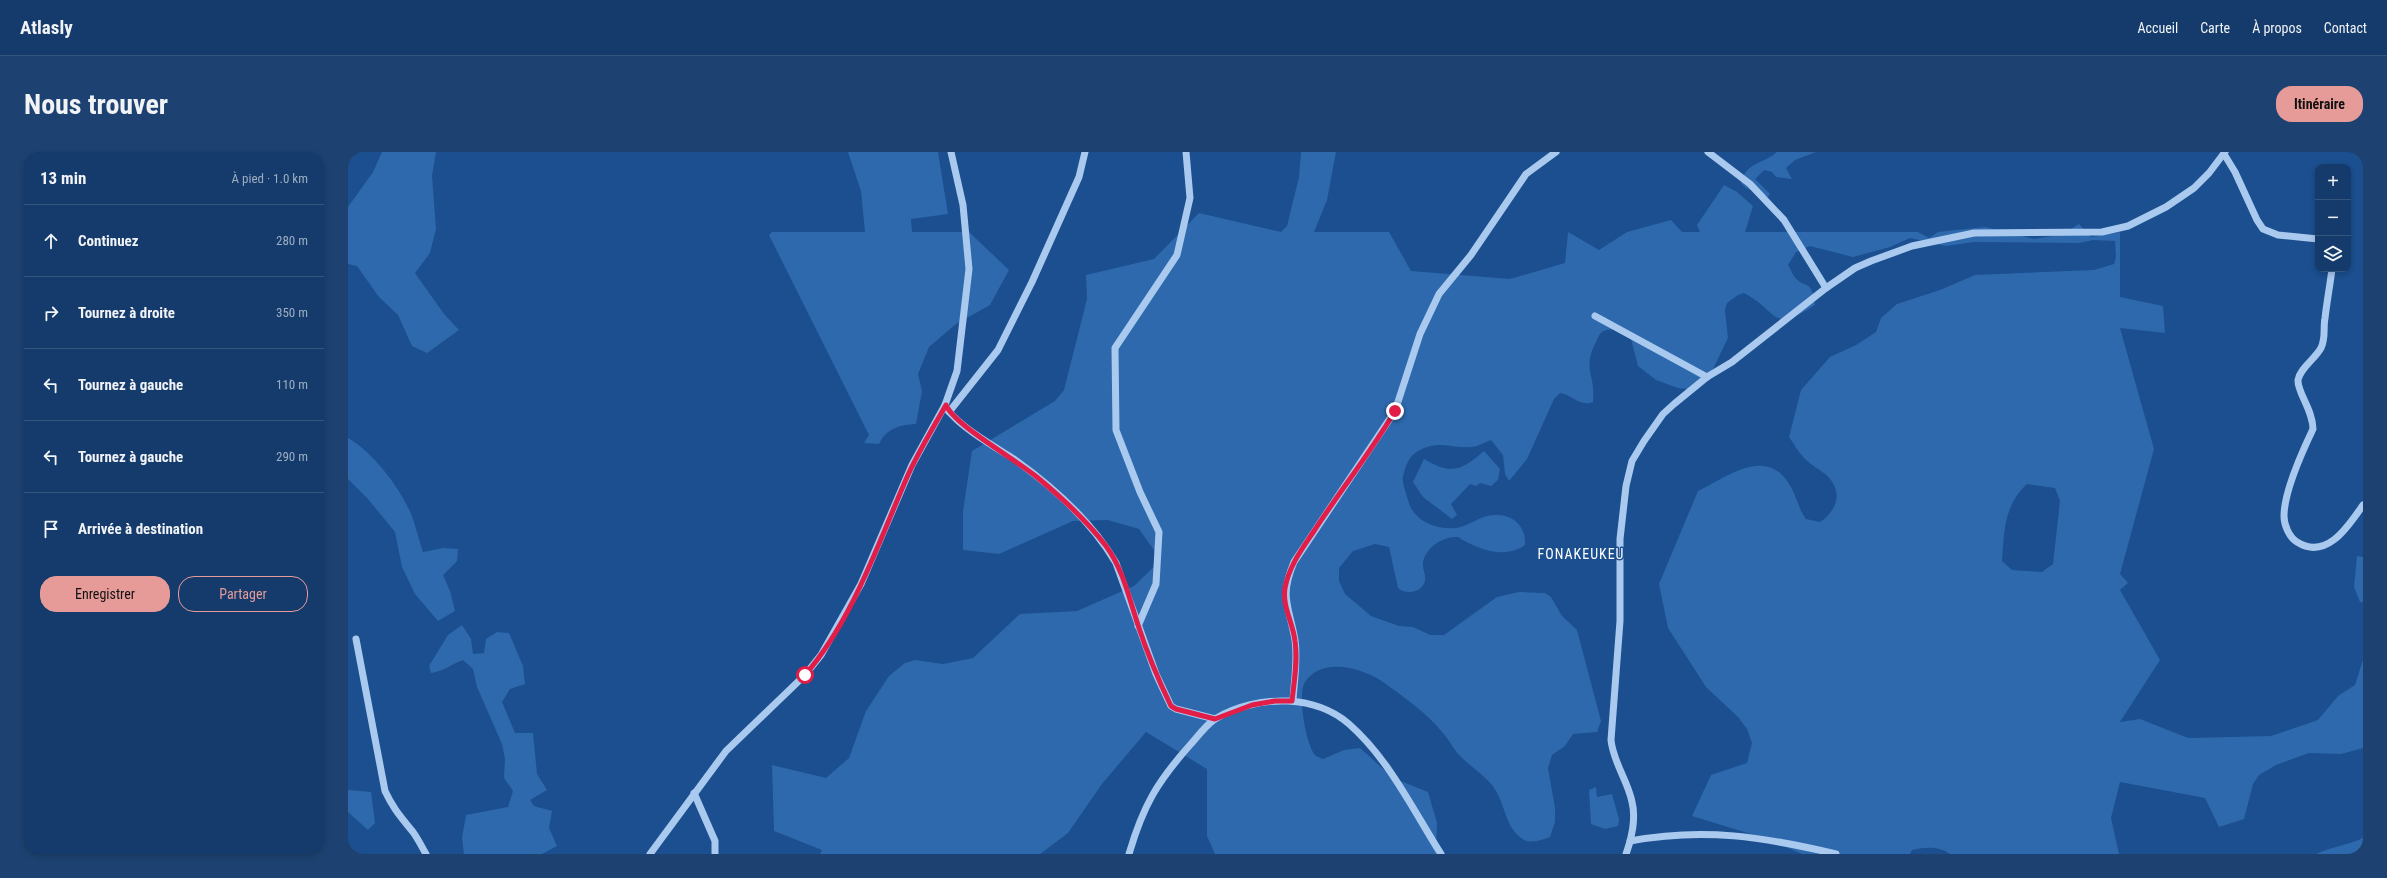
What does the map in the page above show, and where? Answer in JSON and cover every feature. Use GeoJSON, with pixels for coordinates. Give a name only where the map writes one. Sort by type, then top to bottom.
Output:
{"type":"FeatureCollection","features":[{"type":"Feature","properties":{"kind":"street"},"geometry":{"type":"LineString","coordinates":[[650,854],[694,793],[737,740],[805,675],[821,655],[862,584],[912,465],[946,405],[957,371],[969,269],[963,205],[951,152]]}},
{"type":"Feature","properties":{"kind":"street"},"geometry":{"type":"LineString","coordinates":[[949,412],[998,350],[1032,282],[1079,177],[1085,152]]}},
{"type":"Feature","properties":{"kind":"street"},"geometry":{"type":"LineString","coordinates":[[1138,626],[1156,584],[1159,532],[1140,492],[1116,430],[1115,348],[1177,255],[1190,198],[1186,152]]}},
{"type":"Feature","properties":{"kind":"street"},"geometry":{"type":"LineString","coordinates":[[1292,701],[1296,660],[1295,640],[1285,602],[1285,588],[1294,562],[1395,411],[1420,334],[1439,294],[1471,254],[1526,174],[1556,152]]}},
{"type":"Feature","properties":{"kind":"street"},"geometry":{"type":"LineString","coordinates":[[1708,152],[1750,184],[1784,220],[1826,288]]}},
{"type":"Feature","properties":{"kind":"street"},"geometry":{"type":"LineString","coordinates":[[1626,854],[1630,841],[1632,802],[1614,754],[1611,740],[1620,621],[1620,539],[1626,486],[1632,461],[1653,427],[1674,404],[1706,377],[1732,362],[1826,288],[1855,268],[1888,254],[1958,235],[1995,232],[2102,232],[2128,226],[2185,194],[2209,173],[2225,153],[2256,220],[2263,229],[2278,235],[2315,239]]}},
{"type":"Feature","properties":{"kind":"street"},"geometry":{"type":"LineString","coordinates":[[2332,272],[2324,338],[2321,348],[2303,370],[2298,380],[2298,387],[2313,418],[2313,429],[2286,500],[2285,524],[2295,540],[2302,545],[2314,547],[2322,546],[2342,534],[2363,505]]}},
{"type":"Feature","properties":{"kind":"street"},"geometry":{"type":"LineString","coordinates":[[1595,316],[1706,377]]}},
{"type":"Feature","properties":{"kind":"street"},"geometry":{"type":"LineString","coordinates":[[946,405],[949,412],[1038,478],[1081,518],[1106,547],[1116,563],[1156,674],[1171,706],[1176,709],[1215,719]]}},
{"type":"Feature","properties":{"kind":"street"},"geometry":{"type":"LineString","coordinates":[[356,639],[385,791],[395,810],[414,832],[426,854]]}},
{"type":"Feature","properties":{"kind":"street"},"geometry":{"type":"LineString","coordinates":[[1129,854],[1138,824],[1154,791],[1165,773],[1215,719],[1252,705],[1275,701],[1292,701],[1325,709],[1349,724],[1373,750],[1409,800],[1441,854]]}},
{"type":"Feature","properties":{"kind":"street"},"geometry":{"type":"LineString","coordinates":[[694,793],[714,841],[715,854]]}},
{"type":"Feature","properties":{"kind":"street"},"geometry":{"type":"LineString","coordinates":[[1630,841],[1683,833],[1721,833],[1802,846],[1836,854]]}},
{"type":"Feature","properties":{"kind":"shaded area"},"geometry":{"type":"Polygon","coordinates":[[[382,152],[436,152],[432,176],[436,229],[430,253],[415,273],[444,314],[459,330],[427,353],[412,346],[398,315],[379,297],[357,266],[348,264],[348,207],[373,172],[382,152]]]}},
{"type":"Feature","properties":{"kind":"shaded area"},"geometry":{"type":"Polygon","coordinates":[[[848,152],[938,152],[948,214],[911,219],[912,232],[969,232],[1009,270],[990,305],[956,324],[929,347],[918,374],[922,391],[916,424],[894,428],[886,434],[879,444],[864,443],[869,435],[769,235],[772,232],[865,232],[861,191],[848,152]]]}},
{"type":"Feature","properties":{"kind":"shaded area"},"geometry":{"type":"Polygon","coordinates":[[[1301,152],[1336,152],[1327,200],[1314,232],[1389,232],[1411,271],[1510,279],[1565,263],[1568,232],[1599,250],[1627,232],[1671,220],[1682,232],[1700,232],[1697,225],[1724,185],[1737,192],[1753,206],[1745,232],[1918,232],[1929,238],[1938,232],[1985,227],[2034,239],[2063,234],[2079,224],[2091,237],[2120,232],[2120,297],[2163,306],[2165,333],[2120,328],[2154,449],[2120,574],[2128,583],[2120,590],[2160,660],[2120,722],[2140,719],[2188,738],[2271,736],[2318,720],[2338,696],[2355,685],[2363,660],[2363,748],[2341,754],[2309,753],[2276,765],[2259,775],[2253,784],[2244,819],[2219,827],[2205,798],[2120,782],[2111,818],[2119,854],[1950,854],[1937,848],[1922,848],[1912,850],[1910,854],[1802,854],[1770,840],[1692,816],[1711,775],[1747,763],[1752,743],[1747,729],[1738,717],[1706,687],[1668,628],[1659,584],[1698,491],[1736,471],[1749,467],[1761,466],[1773,468],[1784,477],[1793,491],[1800,509],[1806,519],[1820,522],[1835,506],[1837,493],[1835,487],[1825,474],[1803,457],[1789,437],[1801,390],[1830,357],[1856,345],[1876,332],[1881,318],[1897,304],[1940,290],[1975,275],[2094,270],[2114,264],[2116,257],[2115,241],[2093,240],[2079,243],[1974,242],[1946,246],[1910,238],[1890,247],[1853,257],[1810,246],[1796,252],[1788,265],[1794,276],[1801,283],[1807,285],[1812,290],[1815,305],[1801,314],[1782,319],[1770,313],[1756,300],[1744,293],[1738,295],[1727,303],[1725,310],[1728,338],[1711,373],[1701,383],[1687,389],[1678,388],[1656,380],[1638,366],[1629,331],[1609,329],[1603,331],[1592,350],[1589,365],[1593,385],[1593,402],[1580,402],[1560,393],[1554,399],[1527,459],[1509,481],[1505,474],[1503,455],[1491,440],[1474,447],[1439,445],[1426,447],[1412,456],[1405,469],[1403,482],[1411,507],[1420,519],[1433,526],[1456,528],[1480,518],[1500,515],[1508,517],[1519,524],[1523,532],[1525,545],[1509,552],[1500,552],[1482,549],[1458,537],[1452,537],[1440,541],[1426,554],[1423,565],[1425,581],[1421,588],[1413,592],[1405,592],[1398,588],[1389,547],[1375,544],[1353,551],[1339,568],[1339,581],[1345,594],[1371,616],[1399,626],[1413,627],[1430,635],[1444,635],[1497,597],[1519,592],[1545,593],[1551,597],[1562,616],[1577,630],[1601,721],[1597,732],[1573,734],[1565,746],[1552,755],[1548,768],[1555,808],[1555,822],[1550,837],[1532,842],[1521,838],[1512,828],[1493,786],[1485,777],[1461,757],[1437,726],[1423,712],[1375,677],[1365,672],[1343,667],[1322,669],[1312,674],[1305,682],[1303,688],[1302,708],[1306,730],[1312,749],[1315,755],[1323,759],[1344,750],[1360,748],[1393,778],[1428,792],[1437,823],[1436,854],[1215,854],[1207,836],[1207,769],[1146,732],[1102,784],[1068,833],[1040,854],[820,854],[822,850],[774,831],[772,765],[826,778],[849,758],[866,711],[889,676],[905,663],[915,660],[943,664],[973,658],[1020,614],[1077,611],[1134,586],[1161,560],[1139,529],[1108,520],[1073,521],[999,554],[963,550],[963,511],[972,451],[1055,401],[1064,390],[1087,299],[1086,275],[1154,259],[1199,213],[1281,232],[1287,226],[1299,177],[1301,152]],[[2027,484],[2019,492],[2014,501],[2005,529],[2002,561],[2012,570],[2042,572],[2053,564],[2060,501],[2055,488],[2027,484]]]}},
{"type":"Feature","properties":{"kind":"shaded area"},"geometry":{"type":"Polygon","coordinates":[[[1777,152],[1816,152],[1795,160],[1786,168],[1792,179],[1776,177],[1772,172],[1764,170],[1755,179],[1770,194],[1768,197],[1746,188],[1741,183],[1747,171],[1751,167],[1777,152]]]}},
{"type":"Feature","properties":{"kind":"shaded area"},"geometry":{"type":"Polygon","coordinates":[[[348,438],[367,452],[394,483],[412,516],[423,552],[443,548],[458,549],[457,561],[443,575],[450,591],[455,611],[438,621],[415,594],[402,567],[395,532],[368,499],[348,479],[348,438]]]}},
{"type":"Feature","properties":{"kind":"shaded area"},"geometry":{"type":"Polygon","coordinates":[[[1484,451],[1500,469],[1498,480],[1491,486],[1480,483],[1476,486],[1470,484],[1451,504],[1457,515],[1452,519],[1423,497],[1413,482],[1424,459],[1433,464],[1449,469],[1462,467],[1484,451]]]}},
{"type":"Feature","properties":{"kind":"shaded area"},"geometry":{"type":"Polygon","coordinates":[[[2357,556],[2363,557],[2363,602],[2360,602],[2354,587],[2357,556]]]}},
{"type":"Feature","properties":{"kind":"shaded area"},"geometry":{"type":"Polygon","coordinates":[[[462,625],[471,639],[473,654],[484,653],[486,639],[497,632],[509,633],[523,666],[525,684],[510,689],[502,702],[515,733],[533,733],[537,774],[547,790],[530,800],[534,806],[552,811],[549,828],[557,846],[542,854],[464,854],[462,838],[466,815],[508,807],[513,791],[504,778],[505,759],[502,744],[477,687],[473,669],[463,660],[443,670],[431,673],[429,666],[448,635],[462,625]]]}},
{"type":"Feature","properties":{"kind":"shaded area"},"geometry":{"type":"Polygon","coordinates":[[[1596,787],[1597,797],[1612,794],[1619,819],[1618,826],[1605,829],[1591,824],[1589,790],[1596,787]]]}},
{"type":"Feature","properties":{"kind":"shaded area"},"geometry":{"type":"Polygon","coordinates":[[[348,790],[371,792],[375,823],[368,830],[348,812],[348,790]]]}},
{"type":"Feature","properties":{"kind":"shaded area"},"geometry":{"type":"Polygon","coordinates":[[[2363,838],[2363,854],[2316,854],[2351,842],[2363,838]]]}},
{"type":"Feature","properties":{"kind":"district","name":"FONAKEUKEU"},"geometry":{"type":"Point","coordinates":[1581,554]}},
{"type":"Feature","properties":{"kind":"route"},"geometry":{"type":"LineString","coordinates":[[805,675],[821,655],[862,584],[912,465],[946,405],[949,412],[978,435],[1015,460],[1038,478],[1081,518],[1106,547],[1116,563],[1124,582],[1138,626],[1156,674],[1171,706],[1176,709],[1215,719],[1252,705],[1275,701],[1292,701],[1296,660],[1295,640],[1285,602],[1285,588],[1288,575],[1294,562],[1333,502],[1385,428],[1395,411]]}}]}
